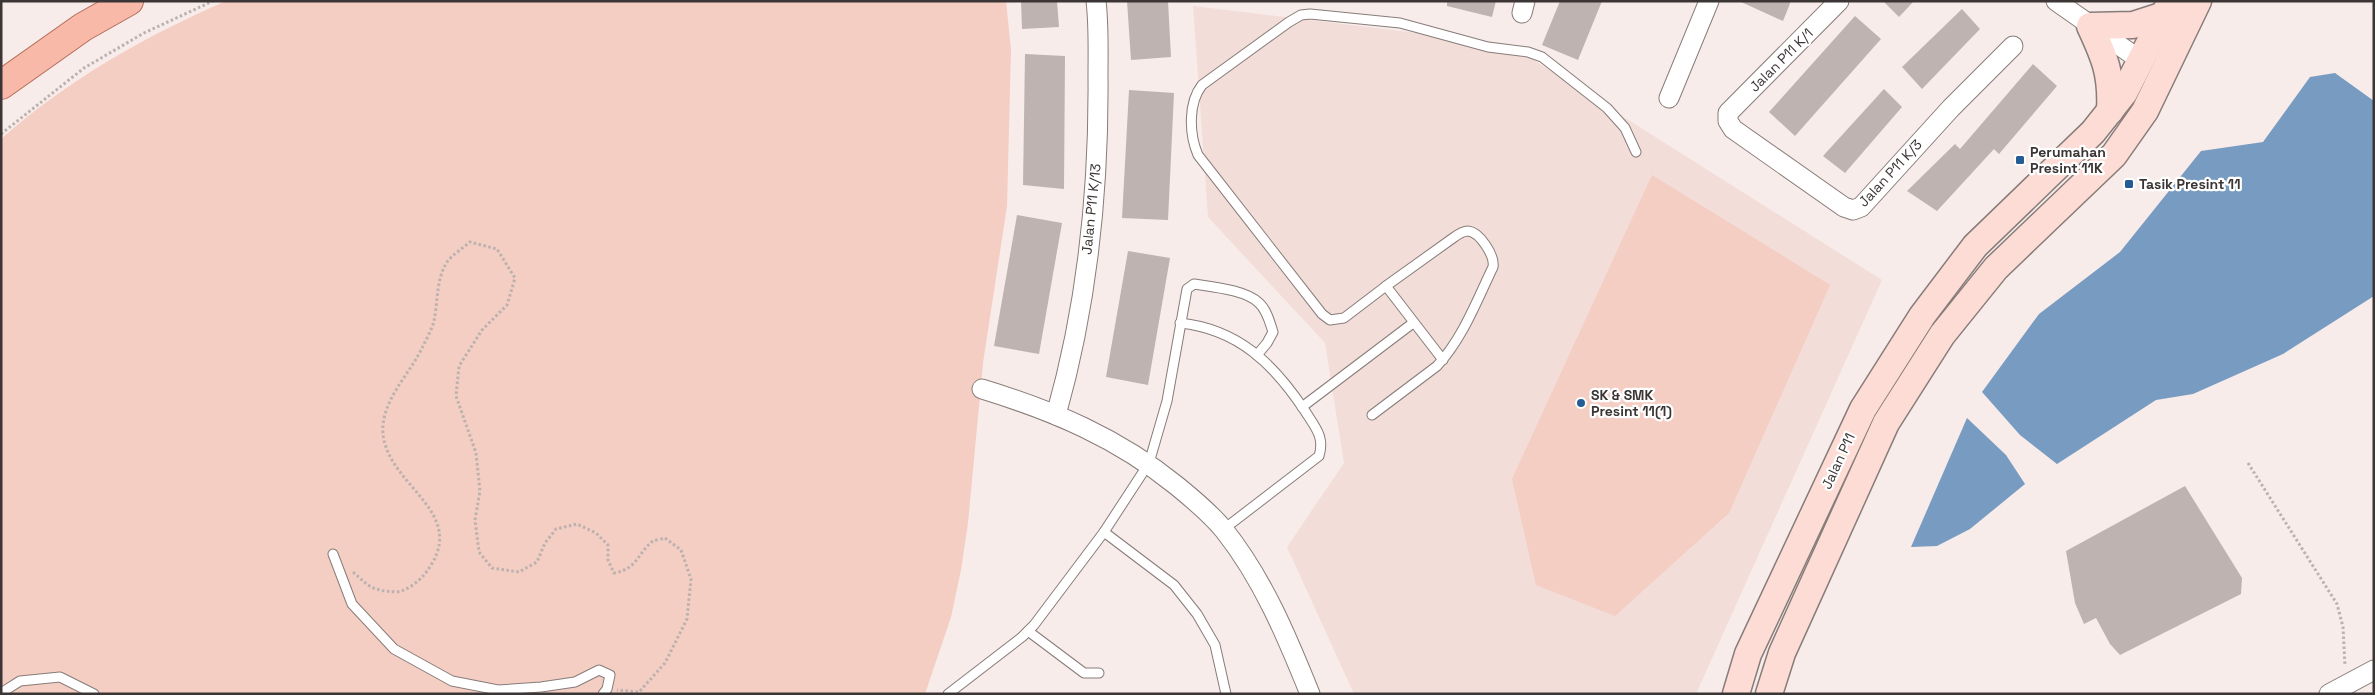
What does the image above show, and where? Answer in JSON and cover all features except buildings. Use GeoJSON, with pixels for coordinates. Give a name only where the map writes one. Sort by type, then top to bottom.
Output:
{"type":"FeatureCollection","features":[{"type":"Feature","properties":{"kind":"main road"},"geometry":{"type":"LineString","coordinates":[[1,85],[83,27],[129,1]]}},
{"type":"Feature","properties":{"kind":"main road","name":"Jalan P11"},"geometry":{"type":"LineString","coordinates":[[1769,694],[1782,654],[1886,423],[1942,335],[1996,268],[2114,155],[2145,111],[2198,1]]}},
{"type":"Feature","properties":{"kind":"main road"},"geometry":{"type":"LineString","coordinates":[[2110,111],[2112,87],[2109,72],[2090,26],[2134,25],[2167,8]]}},
{"type":"Feature","properties":{"kind":"main road","name":"Jalan P11"},"geometry":{"type":"LineString","coordinates":[[1736,694],[1748,654],[1863,409],[1922,316],[1975,246],[2093,132],[2124,93],[2167,8]]}},
{"type":"Feature","properties":{"kind":"main road"},"geometry":{"type":"LineString","coordinates":[[2145,111],[2147,88],[2140,60],[2153,58],[2166,52],[2180,40]]}},
{"type":"Feature","properties":{"kind":"street","name":"Jalan P11 K/13"},"geometry":{"type":"LineString","coordinates":[[1056,415],[1069,369],[1093,217],[1098,113],[1096,1]]}},
{"type":"Feature","properties":{"kind":"street"},"geometry":{"type":"LineString","coordinates":[[1669,98],[1709,1]]}},
{"type":"Feature","properties":{"kind":"street","name":"Jalan P11 K/1"},"geometry":{"type":"LineString","coordinates":[[1728,122],[1728,114],[1839,1]]}},
{"type":"Feature","properties":{"kind":"street"},"geometry":{"type":"LineString","coordinates":[[2056,1],[2140,60]]}},
{"type":"Feature","properties":{"kind":"street","name":"Jalan P11 K/3"},"geometry":{"type":"LineString","coordinates":[[1728,122],[1749,140],[1844,207],[1853,210],[1861,207],[1950,108],[2013,46]]}},
{"type":"Feature","properties":{"kind":"street"},"geometry":{"type":"LineString","coordinates":[[982,389],[1056,415],[1114,442],[1149,463],[1192,498],[1224,529],[1252,571],[1281,623],[1310,694]]}},
{"type":"Feature","properties":{"kind":"street"},"geometry":{"type":"LineString","coordinates":[[2329,694],[2374,670]]}},
{"type":"Feature","properties":{"kind":"lane"},"geometry":{"type":"LineString","coordinates":[[1372,415],[1442,360],[1456,342],[1493,267],[1494,260],[1490,252],[1474,234],[1462,232],[1344,318],[1330,320],[1322,314],[1198,155],[1192,134],[1192,102],[1202,85],[1301,15],[1310,14],[1400,24],[1488,47],[1528,52],[1542,57],[1607,108],[1625,128],[1636,152]]}},
{"type":"Feature","properties":{"kind":"lane"},"geometry":{"type":"LineString","coordinates":[[948,694],[1028,631],[1104,532],[1149,463],[1167,400],[1186,289],[1194,284],[1238,292],[1259,302],[1268,316],[1273,332],[1257,355]]}},
{"type":"Feature","properties":{"kind":"lane"},"geometry":{"type":"LineString","coordinates":[[1386,286],[1442,360]]}},
{"type":"Feature","properties":{"kind":"lane"},"geometry":{"type":"LineString","coordinates":[[1180,323],[1200,325],[1223,333],[1257,355],[1285,381],[1320,435],[1322,446],[1319,456],[1224,529]]}},
{"type":"Feature","properties":{"kind":"lane"},"geometry":{"type":"LineString","coordinates":[[1302,407],[1413,323]]}},
{"type":"Feature","properties":{"kind":"lane"},"geometry":{"type":"LineString","coordinates":[[1104,532],[1174,585],[1198,614],[1216,645],[1226,694]]}},
{"type":"Feature","properties":{"kind":"lane"},"geometry":{"type":"LineString","coordinates":[[333,554],[352,604],[394,649],[452,681],[498,690],[541,687],[575,682],[599,670],[610,675],[605,691]]}},
{"type":"Feature","properties":{"kind":"lane"},"geometry":{"type":"LineString","coordinates":[[1028,631],[1084,673],[1099,673]]}},
{"type":"Feature","properties":{"kind":"lane"},"geometry":{"type":"LineString","coordinates":[[1,694],[20,681],[60,676],[94,694]]}},
{"type":"Feature","properties":{"kind":"path"},"geometry":{"type":"LineString","coordinates":[[1,134],[84,68],[144,33],[213,1]]}},
{"type":"Feature","properties":{"kind":"path"},"geometry":{"type":"LineString","coordinates":[[333,554],[375,590],[400,592],[419,580],[434,562],[441,534],[431,508],[391,461],[383,433],[388,405],[399,384],[418,357],[434,323],[437,294],[447,262],[470,242],[497,249],[515,278],[507,305],[482,330],[459,366],[456,396],[476,453],[480,491],[475,520],[479,552],[492,568],[519,572],[538,562],[546,543],[556,529],[577,524],[596,533],[608,546],[608,560],[614,573],[622,571],[638,560],[653,542],[665,538],[681,550],[691,579],[688,619],[665,663],[639,692],[605,691]]}},
{"type":"Feature","properties":{"kind":"path"},"geometry":{"type":"LineString","coordinates":[[2248,463],[2336,604],[2344,641],[2346,684]]}},
{"type":"Feature","properties":{"kind":"shaded area"},"geometry":{"type":"Polygon","coordinates":[[[226,1],[1006,1],[1011,50],[1007,206],[983,363],[968,523],[961,570],[951,617],[925,694],[1,694],[1,139],[27,117],[80,78],[166,29],[226,1]]]}},
{"type":"Feature","properties":{"kind":"shaded area","name":"SK & SMK Presint 11(1)"},"geometry":{"type":"Polygon","coordinates":[[[1193,6],[1508,44],[1882,280],[1696,694],[1354,694],[1287,547],[1344,463],[1325,343],[1208,217],[1193,6]]]}},
{"type":"Feature","properties":{"kind":"shaded area"},"geometry":{"type":"Polygon","coordinates":[[[1652,175],[1830,285],[1729,513],[1615,616],[1536,585],[1512,479],[1652,175]]]}},
{"type":"Feature","properties":{"kind":"water"},"geometry":{"type":"Polygon","coordinates":[[[2335,73],[2374,101],[2374,296],[2283,354],[2193,394],[2156,400],[2057,464],[2020,435],[1982,392],[2039,314],[2120,252],[2201,151],[2263,142],[2310,77],[2335,73]]]}},
{"type":"Feature","properties":{"kind":"water"},"geometry":{"type":"Polygon","coordinates":[[[1967,418],[2006,455],[2025,484],[1970,529],[1937,546],[1911,547],[1967,418]]]}},
{"type":"Feature","properties":{"kind":"place","name":"Perumahan Presint 11K"},"geometry":{"type":"Point","coordinates":[2020,160]}},
{"type":"Feature","properties":{"kind":"place","name":"Tasik Presint 11"},"geometry":{"type":"Point","coordinates":[2129,184]}},
{"type":"Feature","properties":{"kind":"place","name":"SK & SMK Presint 11(1)"},"geometry":{"type":"Point","coordinates":[1581,403]}}]}
